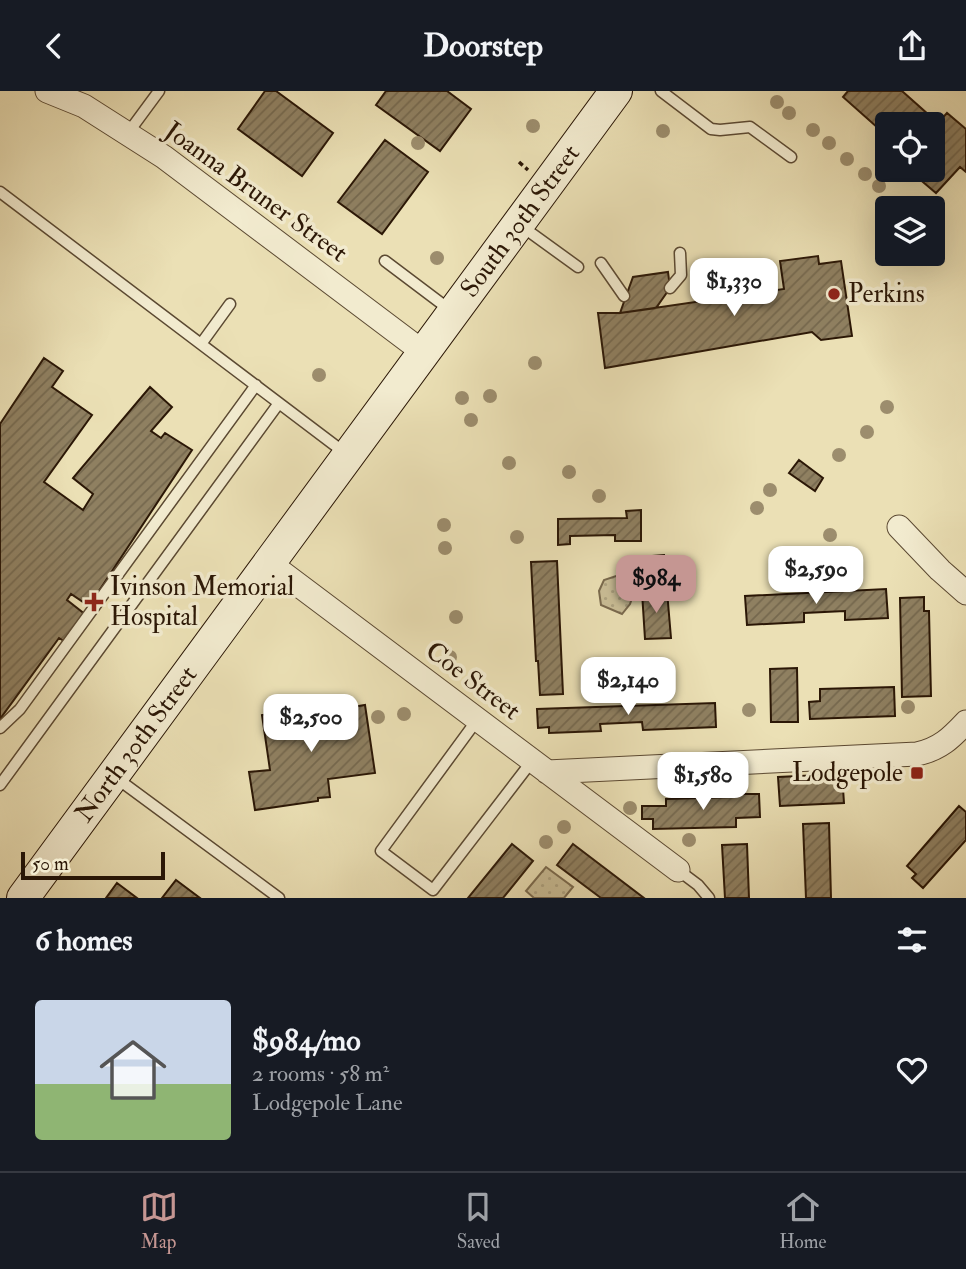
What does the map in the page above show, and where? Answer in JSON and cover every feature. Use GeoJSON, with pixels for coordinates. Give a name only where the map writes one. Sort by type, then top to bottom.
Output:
{"type":"FeatureCollection","features":[{"type":"Feature","properties":{"kind":"main road","name":"South 30th Street"},"geometry":{"type":"LineString","coordinates":[[423,352],[616,91]]}},
{"type":"Feature","properties":{"kind":"main road","name":"North 30th Street"},"geometry":{"type":"LineString","coordinates":[[23,898],[423,352]]}},
{"type":"Feature","properties":{"kind":"street","name":"Joanna Bruner Street"},"geometry":{"type":"LineString","coordinates":[[47,91],[84,106],[128,133],[423,352]]}},
{"type":"Feature","properties":{"kind":"street"},"geometry":{"type":"LineString","coordinates":[[899,527],[966,593]]}},
{"type":"Feature","properties":{"kind":"street","name":"Coe Street"},"geometry":{"type":"LineString","coordinates":[[268,562],[678,870]]}},
{"type":"Feature","properties":{"kind":"street"},"geometry":{"type":"LineString","coordinates":[[539,766],[917,754],[930,752],[947,743],[966,722]]}},
{"type":"Feature","properties":{"kind":"lane"},"geometry":{"type":"LineString","coordinates":[[661,91],[711,129],[750,127],[791,157]]}},
{"type":"Feature","properties":{"kind":"lane"},"geometry":{"type":"LineString","coordinates":[[128,133],[152,93]]}},
{"type":"Feature","properties":{"kind":"lane"},"geometry":{"type":"LineString","coordinates":[[0,192],[347,454]]}},
{"type":"Feature","properties":{"kind":"lane"},"geometry":{"type":"LineString","coordinates":[[517,224],[578,267]]}},
{"type":"Feature","properties":{"kind":"lane"},"geometry":{"type":"LineString","coordinates":[[670,288],[681,275],[680,253]]}},
{"type":"Feature","properties":{"kind":"lane"},"geometry":{"type":"LineString","coordinates":[[385,261],[452,312]]}},
{"type":"Feature","properties":{"kind":"lane"},"geometry":{"type":"LineString","coordinates":[[601,263],[624,296]]}},
{"type":"Feature","properties":{"kind":"lane"},"geometry":{"type":"LineString","coordinates":[[201,344],[230,304]]}},
{"type":"Feature","properties":{"kind":"lane"},"geometry":{"type":"LineString","coordinates":[[0,728],[20,709],[256,385]]}},
{"type":"Feature","properties":{"kind":"lane"},"geometry":{"type":"LineString","coordinates":[[0,785],[279,403]]}},
{"type":"Feature","properties":{"kind":"lane"},"geometry":{"type":"LineString","coordinates":[[477,720],[381,851],[433,890],[539,766]]}},
{"type":"Feature","properties":{"kind":"lane"},"geometry":{"type":"LineString","coordinates":[[113,775],[279,898]]}},
{"type":"Feature","properties":{"kind":"lane"},"geometry":{"type":"LineString","coordinates":[[678,870],[698,885],[709,898]]}},
{"type":"Feature","properties":{"kind":"shaded area"},"geometry":{"type":"Polygon","coordinates":[[[619,575],[628,580],[634,592],[630,604],[622,614],[601,605],[599,591],[604,580],[619,575]]]}},
{"type":"Feature","properties":{"kind":"shaded area"},"geometry":{"type":"Polygon","coordinates":[[[546,867],[573,887],[564,898],[534,898],[526,891],[546,867]]]}},
{"type":"Feature","properties":{"kind":"building"},"geometry":{"type":"Polygon","coordinates":[[[265,91],[276,91],[333,133],[302,176],[238,129],[265,91]]]}},
{"type":"Feature","properties":{"kind":"building"},"geometry":{"type":"Polygon","coordinates":[[[386,91],[447,91],[471,109],[440,151],[376,105],[386,91]]]}},
{"type":"Feature","properties":{"kind":"building"},"geometry":{"type":"Polygon","coordinates":[[[848,91],[902,91],[926,112],[875,112],[875,125],[843,97],[848,91]]]}},
{"type":"Feature","properties":{"kind":"building"},"geometry":{"type":"Polygon","coordinates":[[[947,113],[966,129],[966,172],[960,167],[936,193],[923,182],[945,182],[947,113]]]}},
{"type":"Feature","properties":{"kind":"building"},"geometry":{"type":"Polygon","coordinates":[[[385,140],[428,172],[382,234],[338,202],[385,140]]]}},
{"type":"Feature","properties":{"kind":"building"},"geometry":{"type":"Polygon","coordinates":[[[818,256],[819,264],[841,261],[852,336],[821,340],[812,332],[605,368],[598,313],[620,313],[784,289],[780,261],[818,256]]]}},
{"type":"Feature","properties":{"kind":"building"},"geometry":{"type":"Polygon","coordinates":[[[668,272],[670,288],[656,308],[620,313],[633,277],[668,272]]]}},
{"type":"Feature","properties":{"kind":"building"},"geometry":{"type":"Polygon","coordinates":[[[44,358],[63,371],[52,387],[92,415],[44,482],[83,510],[93,494],[73,478],[150,387],[172,407],[151,431],[161,438],[165,433],[192,450],[89,606],[71,594],[67,600],[86,615],[67,643],[59,638],[0,719],[0,424],[44,358]]]}},
{"type":"Feature","properties":{"kind":"building"},"geometry":{"type":"Polygon","coordinates":[[[799,460],[823,478],[815,491],[789,473],[799,460]]]}},
{"type":"Feature","properties":{"kind":"building"},"geometry":{"type":"Polygon","coordinates":[[[641,510],[641,541],[615,541],[615,535],[570,536],[570,544],[558,545],[558,519],[627,518],[626,511],[641,510]]]}},
{"type":"Feature","properties":{"kind":"building"},"geometry":{"type":"Polygon","coordinates":[[[664,555],[666,587],[642,588],[640,557],[664,555]]]}},
{"type":"Feature","properties":{"kind":"building"},"geometry":{"type":"Polygon","coordinates":[[[557,561],[563,694],[540,695],[531,562],[557,561]]]}},
{"type":"Feature","properties":{"kind":"building"},"geometry":{"type":"Polygon","coordinates":[[[886,589],[888,618],[845,620],[845,611],[804,613],[804,622],[747,625],[745,596],[886,589]]]}},
{"type":"Feature","properties":{"kind":"building"},"geometry":{"type":"Polygon","coordinates":[[[667,591],[671,638],[645,639],[642,592],[667,591]]]}},
{"type":"Feature","properties":{"kind":"building"},"geometry":{"type":"Polygon","coordinates":[[[924,597],[924,611],[929,611],[931,696],[902,697],[900,598],[924,597]]]}},
{"type":"Feature","properties":{"kind":"building"},"geometry":{"type":"Polygon","coordinates":[[[797,668],[798,722],[771,722],[770,669],[797,668]]]}},
{"type":"Feature","properties":{"kind":"building"},"geometry":{"type":"Polygon","coordinates":[[[894,687],[895,716],[810,719],[809,702],[820,701],[820,689],[894,687]]]}},
{"type":"Feature","properties":{"kind":"building"},"geometry":{"type":"Polygon","coordinates":[[[346,703],[347,708],[365,705],[375,773],[328,779],[330,797],[318,798],[318,801],[255,810],[249,772],[270,770],[262,715],[346,703]]]}},
{"type":"Feature","properties":{"kind":"building"},"geometry":{"type":"Polygon","coordinates":[[[715,703],[716,727],[643,730],[642,722],[600,724],[601,731],[549,733],[549,727],[538,728],[537,709],[715,703]]]}},
{"type":"Feature","properties":{"kind":"building"},"geometry":{"type":"Polygon","coordinates":[[[842,774],[844,803],[780,806],[778,777],[842,774]]]}},
{"type":"Feature","properties":{"kind":"building"},"geometry":{"type":"Polygon","coordinates":[[[733,794],[759,794],[760,817],[736,818],[736,827],[653,829],[653,819],[642,819],[642,806],[666,806],[666,799],[734,797],[733,794]]]}},
{"type":"Feature","properties":{"kind":"building"},"geometry":{"type":"Polygon","coordinates":[[[959,806],[966,812],[966,840],[923,888],[912,878],[916,874],[907,866],[959,806]]]}},
{"type":"Feature","properties":{"kind":"building"},"geometry":{"type":"Polygon","coordinates":[[[829,823],[831,898],[806,898],[803,824],[829,823]]]}},
{"type":"Feature","properties":{"kind":"building"},"geometry":{"type":"Polygon","coordinates":[[[512,844],[533,861],[503,898],[468,898],[512,844]]]}},
{"type":"Feature","properties":{"kind":"building"},"geometry":{"type":"Polygon","coordinates":[[[573,844],[644,898],[601,898],[557,865],[573,844]]]}},
{"type":"Feature","properties":{"kind":"building"},"geometry":{"type":"Polygon","coordinates":[[[747,844],[749,898],[725,898],[722,845],[747,844]]]}},
{"type":"Feature","properties":{"kind":"building"},"geometry":{"type":"Polygon","coordinates":[[[176,880],[200,898],[162,898],[176,880]]]}},
{"type":"Feature","properties":{"kind":"building"},"geometry":{"type":"Polygon","coordinates":[[[117,883],[137,898],[106,898],[117,883]]]}},
{"type":"Feature","properties":{"kind":"place","name":"Perkins"},"geometry":{"type":"Point","coordinates":[834,294]}},
{"type":"Feature","properties":{"kind":"place","name":"Ivinson Memorial Hospital"},"geometry":{"type":"Point","coordinates":[94,602]}},
{"type":"Feature","properties":{"kind":"place","name":"Lodgepole"},"geometry":{"type":"Point","coordinates":[917,773]}}]}
